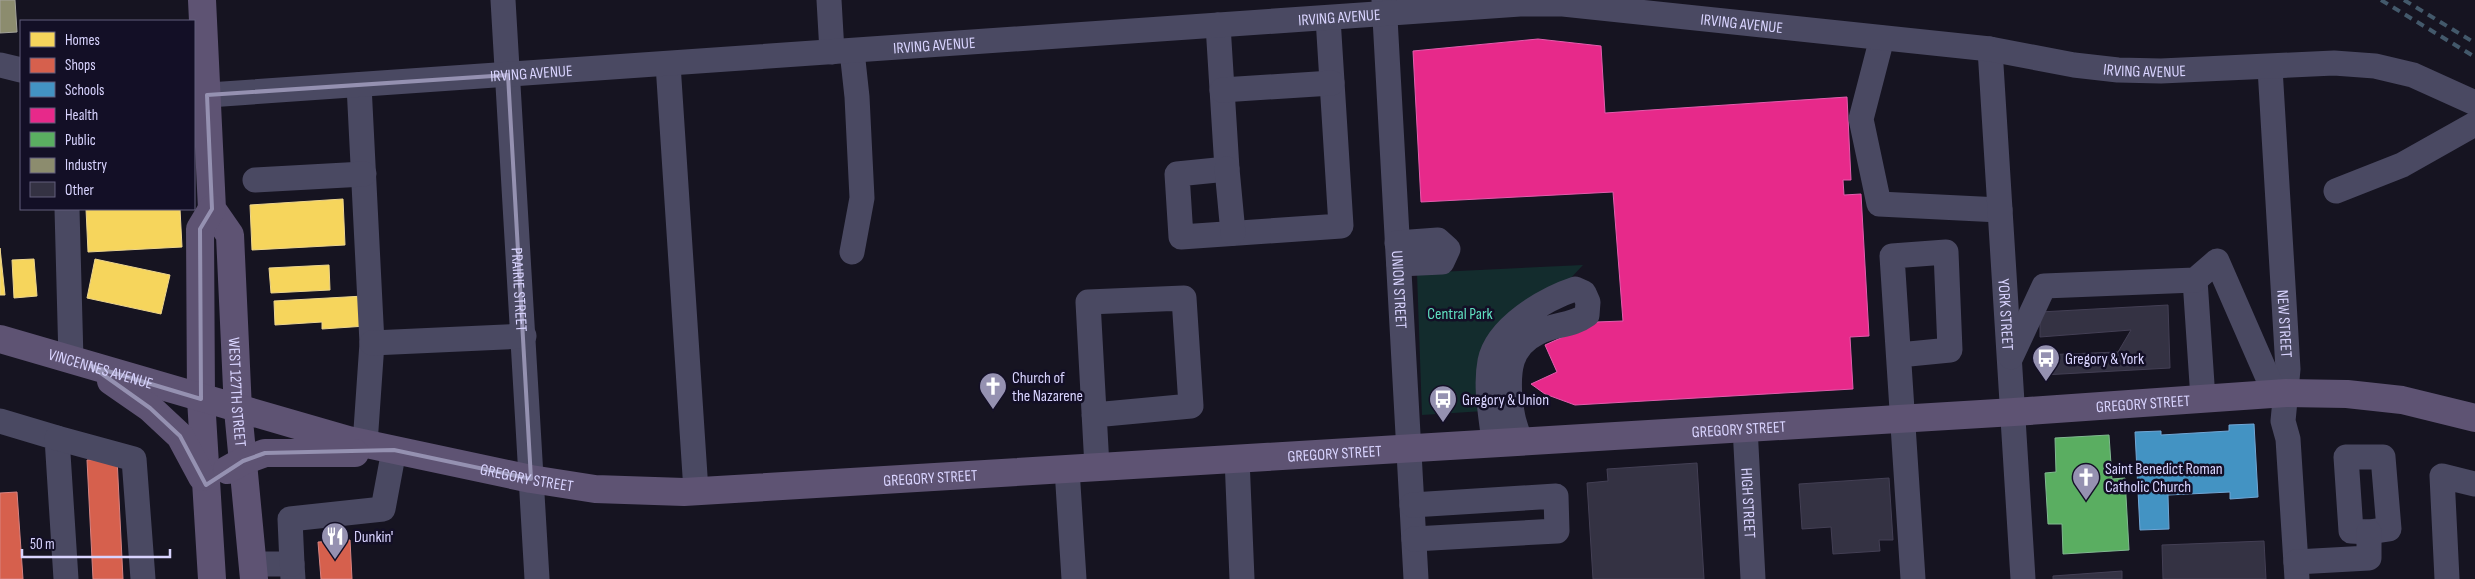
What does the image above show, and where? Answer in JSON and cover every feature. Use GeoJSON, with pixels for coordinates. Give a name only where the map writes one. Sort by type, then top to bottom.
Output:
{"type":"FeatureCollection","features":[{"type":"Feature","properties":{"kind":"main road"},"geometry":{"type":"LineString","coordinates":[[202,0],[201,95],[212,209]]}},
{"type":"Feature","properties":{"kind":"main road","name":"WEST 127TH STREET"},"geometry":{"type":"LineString","coordinates":[[212,579],[201,399],[200,229],[212,209],[230,236],[238,410],[254,572]]}},
{"type":"Feature","properties":{"kind":"main road","name":"VINCENNES AVENUE"},"geometry":{"type":"LineString","coordinates":[[0,340],[201,399]]}},
{"type":"Feature","properties":{"kind":"main road"},"geometry":{"type":"LineString","coordinates":[[80,363],[150,408],[180,436],[206,485],[243,461],[265,453],[358,453],[394,450]]}},
{"type":"Feature","properties":{"kind":"main road","name":"GREGORY STREET"},"geometry":{"type":"LineString","coordinates":[[201,399],[365,444],[531,479],[642,492],[696,491],[1067,469],[1522,440],[2014,412],[2280,394],[2347,394],[2402,400],[2475,418]]}},
{"type":"Feature","properties":{"kind":"street","name":"PRAIRIE STREET"},"geometry":{"type":"LineString","coordinates":[[503,0],[537,579]]}},
{"type":"Feature","properties":{"kind":"street"},"geometry":{"type":"LineString","coordinates":[[829,0],[842,51],[857,97],[862,198],[852,252]]}},
{"type":"Feature","properties":{"kind":"street","name":"IRVING AVENUE"},"geometry":{"type":"LineString","coordinates":[[201,95],[1328,18],[1384,7],[1563,4],[1990,49],[2074,65],[2118,70],[2161,71],[2270,68],[2334,63],[2375,66],[2412,75],[2475,103]]}},
{"type":"Feature","properties":{"kind":"street","name":"UNION STREET"},"geometry":{"type":"LineString","coordinates":[[1384,7],[1416,579]]}},
{"type":"Feature","properties":{"kind":"street"},"geometry":{"type":"LineString","coordinates":[[1227,169],[1177,174],[1181,237],[1341,226],[1328,18]]}},
{"type":"Feature","properties":{"kind":"street"},"geometry":{"type":"LineString","coordinates":[[1218,26],[1233,233]]}},
{"type":"Feature","properties":{"kind":"street"},"geometry":{"type":"LineString","coordinates":[[1882,38],[1861,119],[1879,204],[2000,210]]}},
{"type":"Feature","properties":{"kind":"street","name":"YORK STREET"},"geometry":{"type":"LineString","coordinates":[[1990,49],[2023,579]]}},
{"type":"Feature","properties":{"kind":"street"},"geometry":{"type":"LineString","coordinates":[[668,64],[696,491]]}},
{"type":"Feature","properties":{"kind":"street"},"geometry":{"type":"LineString","coordinates":[[0,66],[20,70]]}},
{"type":"Feature","properties":{"kind":"street","name":"NEW STREET"},"geometry":{"type":"LineString","coordinates":[[2270,68],[2288,369],[2280,394],[2283,421],[2288,439],[2296,570]]}},
{"type":"Feature","properties":{"kind":"street"},"geometry":{"type":"LineString","coordinates":[[1222,90],[1332,83]]}},
{"type":"Feature","properties":{"kind":"street"},"geometry":{"type":"LineString","coordinates":[[359,85],[372,343],[365,444]]}},
{"type":"Feature","properties":{"kind":"street"},"geometry":{"type":"LineString","coordinates":[[2336,190],[2402,165],[2475,124]]}},
{"type":"Feature","properties":{"kind":"street"},"geometry":{"type":"LineString","coordinates":[[256,180],[364,174]]}},
{"type":"Feature","properties":{"kind":"street"},"geometry":{"type":"LineString","coordinates":[[67,210],[80,363]]}},
{"type":"Feature","properties":{"kind":"street"},"geometry":{"type":"LineString","coordinates":[[2010,359],[2044,286],[2194,280],[2217,261],[2280,394]]}},
{"type":"Feature","properties":{"kind":"street"},"geometry":{"type":"LineString","coordinates":[[2194,280],[2203,399]]}},
{"type":"Feature","properties":{"kind":"street"},"geometry":{"type":"LineString","coordinates":[[1494,442],[1488,389],[1490,361],[1494,349],[1505,334],[1530,311],[1558,295],[1575,289],[1584,293],[1588,302],[1587,315],[1578,322],[1537,333],[1521,344],[1510,366],[1511,405],[1516,430],[1522,440]]}},
{"type":"Feature","properties":{"kind":"street"},"geometry":{"type":"LineString","coordinates":[[1094,415],[1190,406],[1184,298],[1088,302],[1094,415],[1097,467]]}},
{"type":"Feature","properties":{"kind":"street"},"geometry":{"type":"LineString","coordinates":[[372,343],[524,336]]}},
{"type":"Feature","properties":{"kind":"street"},"geometry":{"type":"LineString","coordinates":[[1899,355],[1914,579]]}},
{"type":"Feature","properties":{"kind":"street"},"geometry":{"type":"LineString","coordinates":[[0,421],[134,460],[143,579]]}},
{"type":"Feature","properties":{"kind":"street","name":"HIGH STREET"},"geometry":{"type":"LineString","coordinates":[[1744,427],[1753,579]]}},
{"type":"Feature","properties":{"kind":"street"},"geometry":{"type":"LineString","coordinates":[[58,438],[66,579]]}},
{"type":"Feature","properties":{"kind":"street"},"geometry":{"type":"LineString","coordinates":[[254,572],[293,571],[290,519],[383,509],[394,450]]}},
{"type":"Feature","properties":{"kind":"street"},"geometry":{"type":"LineString","coordinates":[[1237,458],[1242,579]]}},
{"type":"Feature","properties":{"kind":"street"},"geometry":{"type":"LineString","coordinates":[[1067,469],[1074,579]]}},
{"type":"Feature","properties":{"kind":"street"},"geometry":{"type":"LineString","coordinates":[[2447,579],[2442,476],[2475,484]]}},
{"type":"Feature","properties":{"kind":"street"},"geometry":{"type":"LineString","coordinates":[[1412,505],[1556,496],[1557,531],[1414,539]]}},
{"type":"Feature","properties":{"kind":"street"},"geometry":{"type":"LineString","coordinates":[[2296,570],[2370,558],[2369,532]]}},
{"type":"Feature","properties":{"kind":"highlighted area"},"geometry":{"type":"Polygon","coordinates":[[[508,75],[531,479],[394,450],[265,453],[243,461],[206,485],[180,436],[150,408],[91,366],[201,399],[200,229],[212,209],[207,95],[508,75]]]}},
{"type":"Feature","properties":{"kind":"green space","name":"Central Park"},"geometry":{"type":"Polygon","coordinates":[[[1583,265],[1569,280],[1484,411],[1422,415],[1417,273],[1583,265]]]}},
{"type":"Feature","properties":{"kind":"building: Homes"},"geometry":{"type":"Polygon","coordinates":[[[343,199],[345,245],[252,250],[250,205],[343,199]]]}},
{"type":"Feature","properties":{"kind":"building: Homes"},"geometry":{"type":"Polygon","coordinates":[[[86,210],[180,210],[182,247],[88,252],[86,210]]]}},
{"type":"Feature","properties":{"kind":"building: Homes"},"geometry":{"type":"Polygon","coordinates":[[[0,248],[5,295],[0,295],[0,248]]]}},
{"type":"Feature","properties":{"kind":"building: Homes"},"geometry":{"type":"Polygon","coordinates":[[[34,259],[37,296],[14,298],[12,260],[34,259]]]}},
{"type":"Feature","properties":{"kind":"building: Homes"},"geometry":{"type":"Polygon","coordinates":[[[95,259],[170,275],[161,314],[87,298],[95,259]]]}},
{"type":"Feature","properties":{"kind":"building: Homes"},"geometry":{"type":"Polygon","coordinates":[[[329,265],[330,290],[271,293],[269,268],[329,265]]]}},
{"type":"Feature","properties":{"kind":"building: Homes"},"geometry":{"type":"Polygon","coordinates":[[[364,296],[366,326],[322,329],[322,322],[275,325],[274,301],[364,296]]]}},
{"type":"Feature","properties":{"kind":"building: Shops"},"geometry":{"type":"Polygon","coordinates":[[[117,458],[123,579],[93,579],[87,460],[117,458]]]}},
{"type":"Feature","properties":{"kind":"building: Shops"},"geometry":{"type":"Polygon","coordinates":[[[17,492],[23,579],[0,579],[0,493],[17,492]]]}},
{"type":"Feature","properties":{"kind":"building: Shops","name":"Dunkin'"},"geometry":{"type":"Polygon","coordinates":[[[350,540],[352,579],[321,579],[318,542],[350,540]]]}},
{"type":"Feature","properties":{"kind":"building: Schools"},"geometry":{"type":"Polygon","coordinates":[[[2254,424],[2258,497],[2230,499],[2230,492],[2168,495],[2169,529],[2140,530],[2135,432],[2161,431],[2161,435],[2229,431],[2229,425],[2254,424]]]}},
{"type":"Feature","properties":{"kind":"building: Health"},"geometry":{"type":"Polygon","coordinates":[[[1538,39],[1601,46],[1605,113],[1847,97],[1851,180],[1843,180],[1844,195],[1861,194],[1869,336],[1850,337],[1853,389],[1575,405],[1545,394],[1531,384],[1557,372],[1545,345],[1596,322],[1623,321],[1613,192],[1421,202],[1413,51],[1538,39]]]}},
{"type":"Feature","properties":{"kind":"building: Public","name":"Saint Benedict Roman Catholic Church"},"geometry":{"type":"Polygon","coordinates":[[[2109,435],[2112,479],[2125,478],[2129,550],[2063,554],[2062,524],[2048,524],[2045,473],[2056,472],[2055,438],[2109,435]]]}},
{"type":"Feature","properties":{"kind":"building: Industry"},"geometry":{"type":"Polygon","coordinates":[[[0,0],[15,0],[17,32],[0,33],[0,0]]]}},
{"type":"Feature","properties":{"kind":"building: Other"},"geometry":{"type":"Polygon","coordinates":[[[2168,305],[2170,368],[2043,375],[2041,355],[2118,352],[2131,330],[2040,337],[2040,312],[2168,305]]]}},
{"type":"Feature","properties":{"kind":"building: Other"},"geometry":{"type":"Polygon","coordinates":[[[1697,463],[1704,579],[1593,579],[1587,483],[1608,481],[1607,469],[1697,463]]]}},
{"type":"Feature","properties":{"kind":"building: Other"},"geometry":{"type":"Polygon","coordinates":[[[1889,478],[1893,540],[1879,540],[1880,551],[1833,554],[1831,527],[1802,529],[1799,484],[1889,478]]]}},
{"type":"Feature","properties":{"kind":"building: Other"},"geometry":{"type":"Polygon","coordinates":[[[2264,541],[2266,579],[2163,579],[2162,545],[2264,541]]]}},
{"type":"Feature","properties":{"kind":"building: Other"},"geometry":{"type":"Polygon","coordinates":[[[2122,571],[2122,579],[2053,579],[2053,576],[2122,571]]]}},
{"type":"Feature","properties":{"kind":"railway"},"geometry":{"type":"LineString","coordinates":[[2381,0],[2475,57]]}},
{"type":"Feature","properties":{"kind":"railway"},"geometry":{"type":"LineString","coordinates":[[2404,0],[2475,43]]}},
{"type":"Feature","properties":{"kind":"place","name":"Gregory & York"},"geometry":{"type":"Point","coordinates":[2046,382]}},
{"type":"Feature","properties":{"kind":"place","name":"Church of the Nazarene"},"geometry":{"type":"Point","coordinates":[993,410]}},
{"type":"Feature","properties":{"kind":"place","name":"Gregory & Union"},"geometry":{"type":"Point","coordinates":[1443,423]}},
{"type":"Feature","properties":{"kind":"place","name":"Saint Benedict Roman Catholic Church"},"geometry":{"type":"Point","coordinates":[2086,501]}},
{"type":"Feature","properties":{"kind":"place","name":"Dunkin'"},"geometry":{"type":"Point","coordinates":[335,560]}}]}
